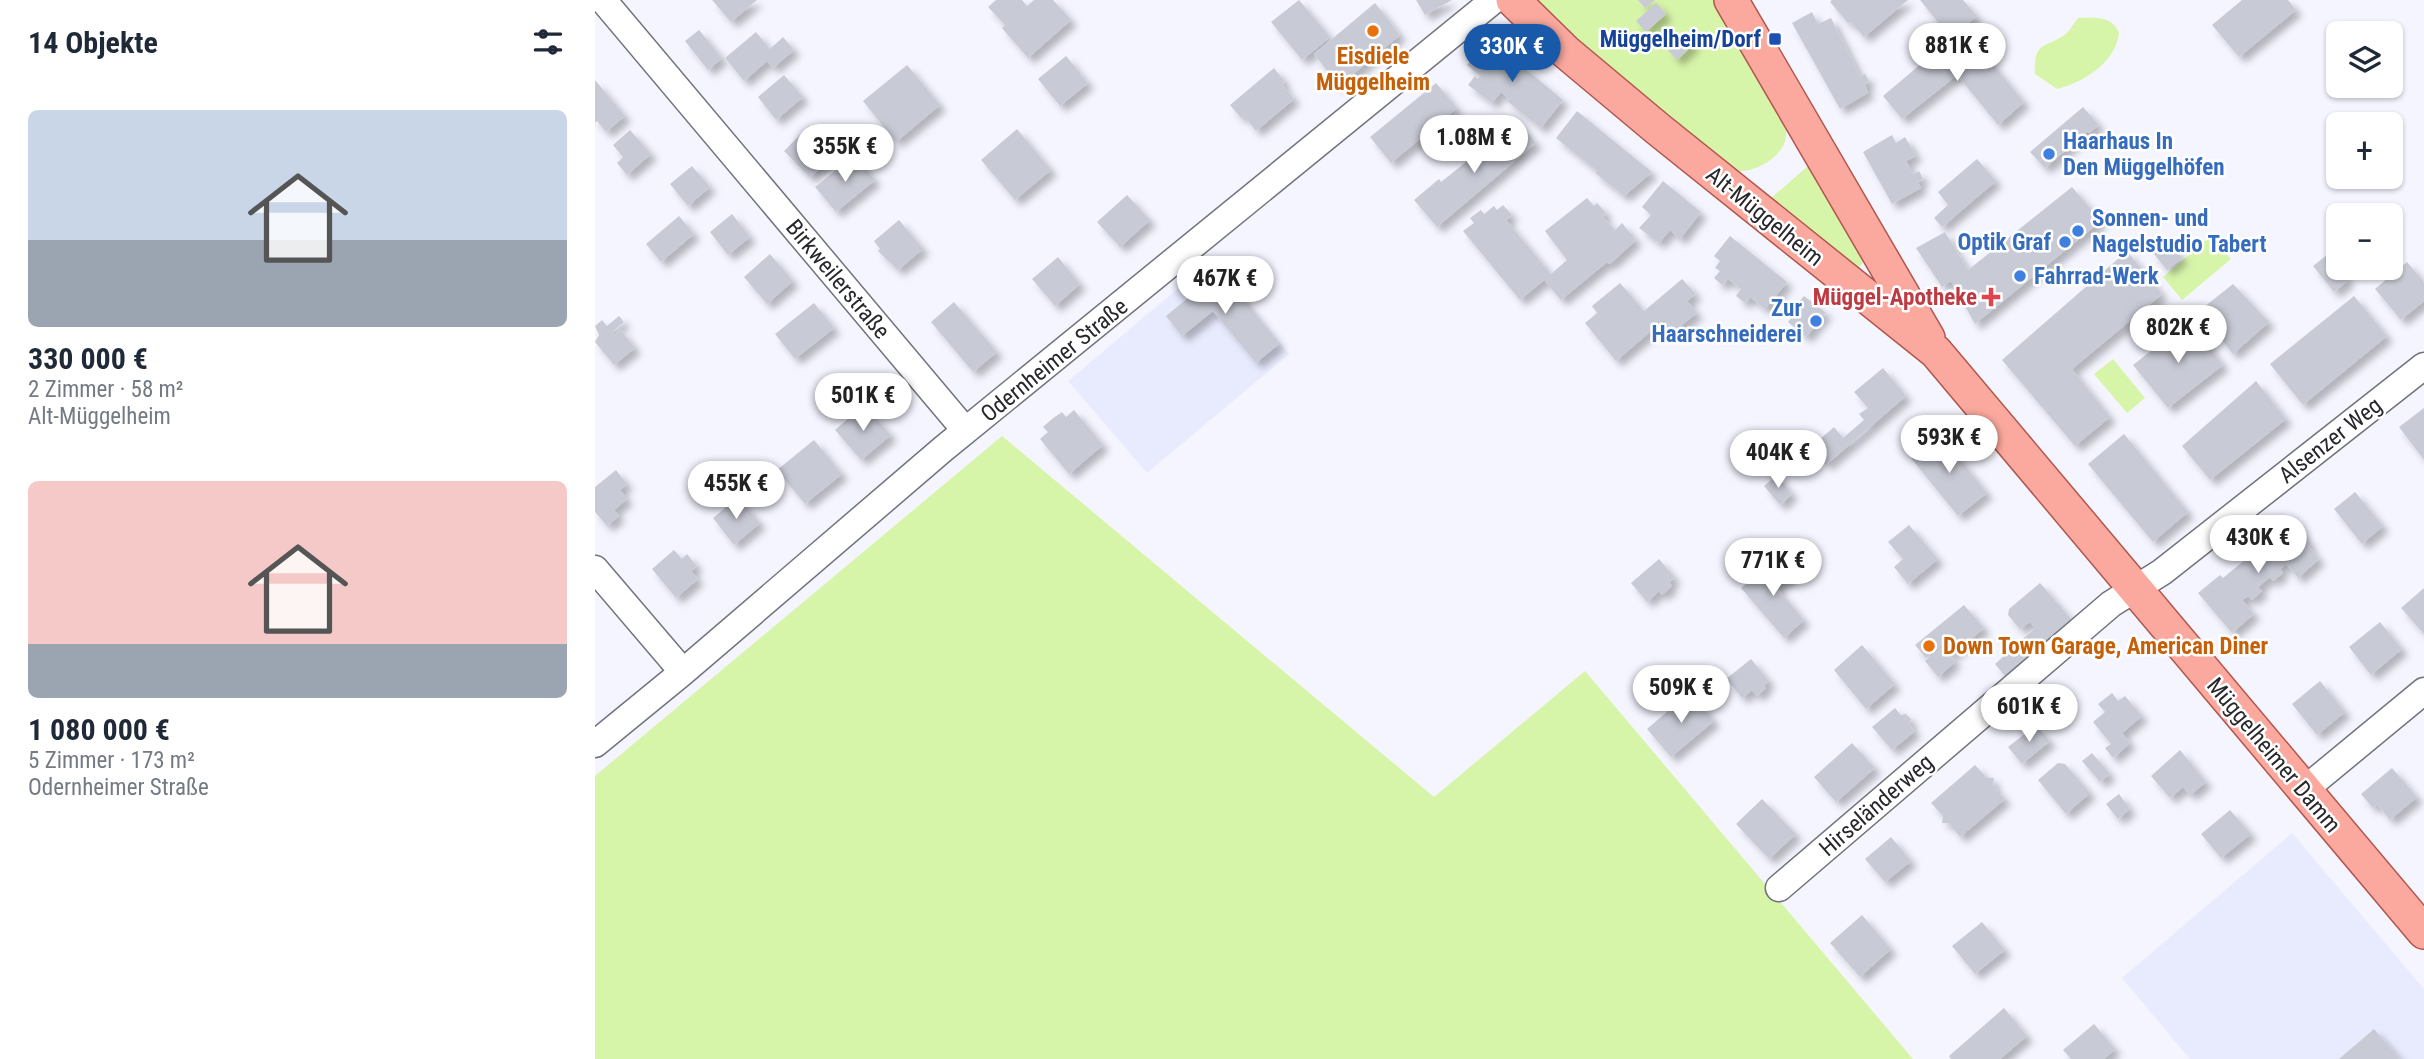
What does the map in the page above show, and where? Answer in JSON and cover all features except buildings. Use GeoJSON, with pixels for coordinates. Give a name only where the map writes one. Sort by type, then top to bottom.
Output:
{"type":"FeatureCollection","features":[{"type":"Feature","properties":{"kind":"main road","name":"Alt-Müggelheim"},"geometry":{"type":"LineString","coordinates":[[1513,0],[1566,52],[1658,129],[1936,352]]}},
{"type":"Feature","properties":{"kind":"main road"},"geometry":{"type":"LineString","coordinates":[[1731,0],[1936,352]]}},
{"type":"Feature","properties":{"kind":"main road","name":"Müggelheimer Damm"},"geometry":{"type":"LineString","coordinates":[[1936,352],[2424,932]]}},
{"type":"Feature","properties":{"kind":"street","name":"Birkweilerstraße"},"geometry":{"type":"LineString","coordinates":[[603,0],[965,430]]}},
{"type":"Feature","properties":{"kind":"street","name":"Odernheimer Straße"},"geometry":{"type":"LineString","coordinates":[[595,744],[965,430],[1494,0]]}},
{"type":"Feature","properties":{"kind":"street","name":"Alsenzer Weg"},"geometry":{"type":"LineString","coordinates":[[2134,589],[2162,572],[2422,368]]}},
{"type":"Feature","properties":{"kind":"street"},"geometry":{"type":"LineString","coordinates":[[595,569],[683,672]]}},
{"type":"Feature","properties":{"kind":"street","name":"Hirseländerweg"},"geometry":{"type":"LineString","coordinates":[[1779,888],[2111,604],[2134,589]]}},
{"type":"Feature","properties":{"kind":"street"},"geometry":{"type":"LineString","coordinates":[[2304,790],[2424,691]]}},
{"type":"Feature","properties":{"kind":"shaded area"},"geometry":{"type":"Polygon","coordinates":[[[1212,260],[1289,354],[1147,473],[1068,381],[1212,260]]]}},
{"type":"Feature","properties":{"kind":"shaded area"},"geometry":{"type":"Polygon","coordinates":[[[2292,833],[2424,989],[2424,1059],[2190,1059],[2122,978],[2292,833]]]}},
{"type":"Feature","properties":{"kind":"green space"},"geometry":{"type":"Polygon","coordinates":[[[1536,0],[1718,0],[1787,122],[1784,144],[1776,156],[1763,165],[1736,171],[1631,94],[1536,0]]]}},
{"type":"Feature","properties":{"kind":"green space"},"geometry":{"type":"Polygon","coordinates":[[[2078,18],[2096,18],[2112,23],[2119,33],[2117,43],[2097,70],[2077,82],[2057,89],[2035,74],[2037,55],[2044,46],[2068,32],[2078,18]]]}},
{"type":"Feature","properties":{"kind":"green space"},"geometry":{"type":"Polygon","coordinates":[[[1809,165],[1865,260],[1857,270],[1770,199],[1809,165]]]}},
{"type":"Feature","properties":{"kind":"green space"},"geometry":{"type":"Polygon","coordinates":[[[2211,236],[2231,259],[2182,300],[2163,277],[2211,236]]]}},
{"type":"Feature","properties":{"kind":"green space"},"geometry":{"type":"Polygon","coordinates":[[[2113,359],[2145,398],[2127,413],[2094,374],[2113,359]]]}},
{"type":"Feature","properties":{"kind":"green space"},"geometry":{"type":"Polygon","coordinates":[[[1002,436],[1434,797],[1585,671],[1913,1059],[595,1059],[595,776],[1002,436]]]}},
{"type":"Feature","properties":{"kind":"place","name":"Eisdiele Müggelheim"},"geometry":{"type":"Point","coordinates":[1373,31]}},
{"type":"Feature","properties":{"kind":"place","name":"Müggelheim/Dorf"},"geometry":{"type":"Point","coordinates":[1775,39]}},
{"type":"Feature","properties":{"kind":"place","name":"Haarhaus In Den Müggelhöfen"},"geometry":{"type":"Point","coordinates":[2049,154]}},
{"type":"Feature","properties":{"kind":"place","name":"Sonnen- und Nagelstudio Tabert"},"geometry":{"type":"Point","coordinates":[2078,231]}},
{"type":"Feature","properties":{"kind":"place","name":"Optik Graf"},"geometry":{"type":"Point","coordinates":[2065,242]}},
{"type":"Feature","properties":{"kind":"place","name":"Fahrrad-Werk"},"geometry":{"type":"Point","coordinates":[2020,276]}},
{"type":"Feature","properties":{"kind":"place","name":"Müggel-Apotheke"},"geometry":{"type":"Point","coordinates":[1991,297]}},
{"type":"Feature","properties":{"kind":"place","name":"Zur Haarschneiderei"},"geometry":{"type":"Point","coordinates":[1816,321]}},
{"type":"Feature","properties":{"kind":"place","name":"Down Town Garage, American Diner"},"geometry":{"type":"Point","coordinates":[1929,646]}}]}
